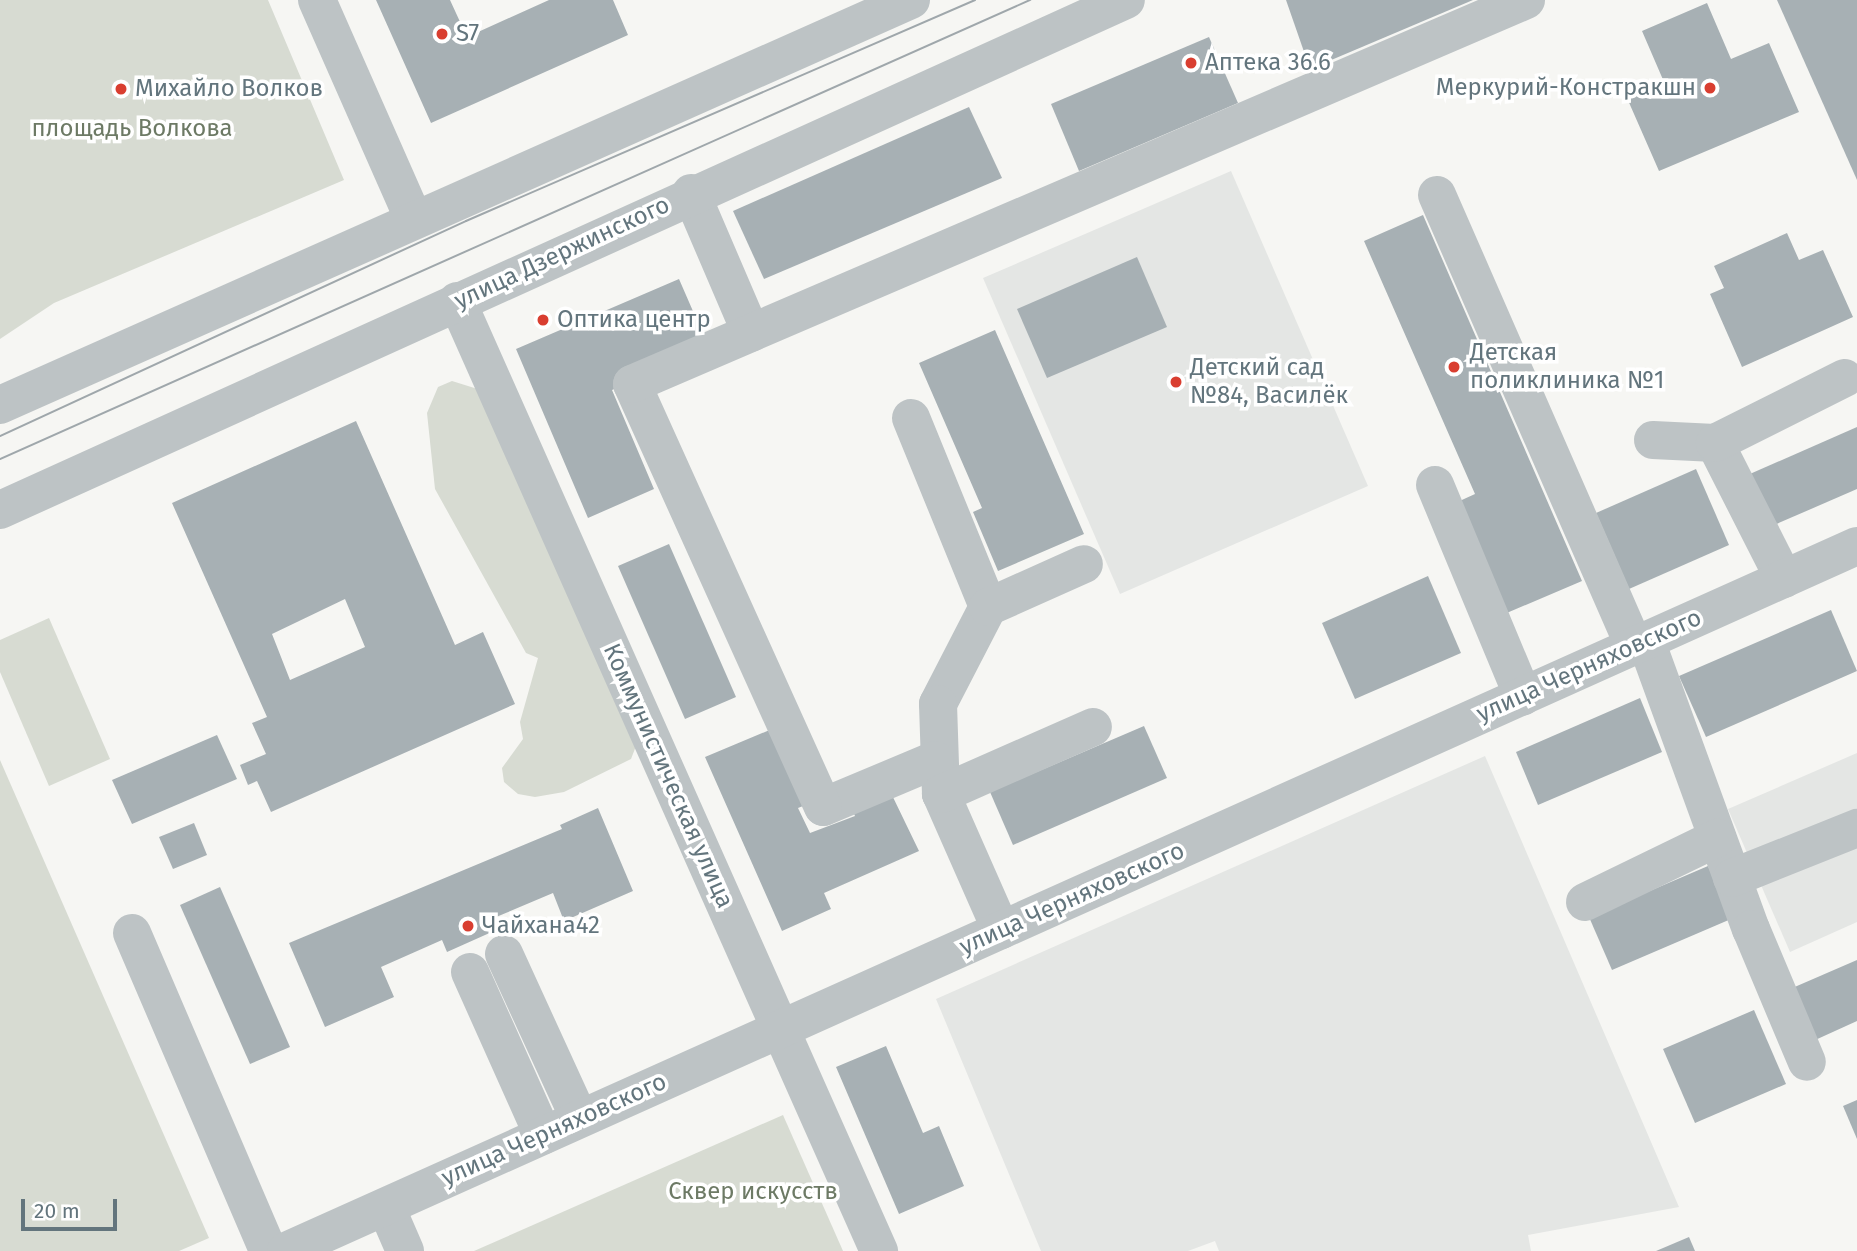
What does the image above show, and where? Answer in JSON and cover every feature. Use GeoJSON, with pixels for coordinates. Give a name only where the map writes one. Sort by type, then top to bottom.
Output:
{"type":"FeatureCollection","features":[{"type":"Feature","properties":{"kind":"street"},"geometry":{"type":"LineString","coordinates":[[317,0],[414,220]]}},
{"type":"Feature","properties":{"kind":"street"},"geometry":{"type":"LineString","coordinates":[[0,405],[911,0]]}},
{"type":"Feature","properties":{"kind":"street","name":"улица Дзержинского"},"geometry":{"type":"LineString","coordinates":[[0,510],[691,193],[1126,0]]}},
{"type":"Feature","properties":{"kind":"street"},"geometry":{"type":"LineString","coordinates":[[1093,727],[938,777],[823,807],[632,384],[1527,0]]}},
{"type":"Feature","properties":{"kind":"street"},"geometry":{"type":"LineString","coordinates":[[691,193],[751,332]]}},
{"type":"Feature","properties":{"kind":"street"},"geometry":{"type":"LineString","coordinates":[[1437,195],[1640,643],[1807,1062]]}},
{"type":"Feature","properties":{"kind":"street","name":"Коммунистическая улица"},"geometry":{"type":"LineString","coordinates":[[457,301],[879,1251]]}},
{"type":"Feature","properties":{"kind":"street"},"geometry":{"type":"LineString","coordinates":[[1653,440],[1715,443],[1845,378]]}},
{"type":"Feature","properties":{"kind":"street"},"geometry":{"type":"LineString","coordinates":[[911,418],[988,607]]}},
{"type":"Feature","properties":{"kind":"street"},"geometry":{"type":"LineString","coordinates":[[1715,443],[1784,579]]}},
{"type":"Feature","properties":{"kind":"street"},"geometry":{"type":"LineString","coordinates":[[1435,485],[1523,696]]}},
{"type":"Feature","properties":{"kind":"street","name":"улица Черняховского"},"geometry":{"type":"LineString","coordinates":[[286,1251],[1640,643],[1856,549]]}},
{"type":"Feature","properties":{"kind":"street"},"geometry":{"type":"LineString","coordinates":[[1001,930],[938,777],[938,704],[988,607],[1084,564]]}},
{"type":"Feature","properties":{"kind":"street"},"geometry":{"type":"LineString","coordinates":[[1732,878],[1857,828]]}},
{"type":"Feature","properties":{"kind":"street"},"geometry":{"type":"LineString","coordinates":[[1585,902],[1717,838]]}},
{"type":"Feature","properties":{"kind":"street"},"geometry":{"type":"LineString","coordinates":[[132,933],[268,1251]]}},
{"type":"Feature","properties":{"kind":"street"},"geometry":{"type":"LineString","coordinates":[[504,954],[579,1118]]}},
{"type":"Feature","properties":{"kind":"street"},"geometry":{"type":"LineString","coordinates":[[470,972],[543,1135]]}},
{"type":"Feature","properties":{"kind":"street"},"geometry":{"type":"LineString","coordinates":[[386,1207],[405,1251]]}},
{"type":"Feature","properties":{"kind":"shaded area","name":"Детский сад №84, Василёк"},"geometry":{"type":"Polygon","coordinates":[[[1231,171],[1368,486],[1120,594],[983,278],[1231,171]]]}},
{"type":"Feature","properties":{"kind":"shaded area"},"geometry":{"type":"Polygon","coordinates":[[[1857,753],[1857,922],[1790,952],[1728,809],[1857,753]]]}},
{"type":"Feature","properties":{"kind":"shaded area"},"geometry":{"type":"Polygon","coordinates":[[[1485,756],[1679,1207],[1528,1235],[1531,1251],[1219,1251],[1215,1241],[1188,1251],[1041,1251],[936,999],[1485,756]]]}},
{"type":"Feature","properties":{"kind":"green space","name":"площадь Волкова"},"geometry":{"type":"Polygon","coordinates":[[[0,0],[268,0],[344,180],[54,303],[0,339],[0,0]]]}},
{"type":"Feature","properties":{"kind":"green space"},"geometry":{"type":"Polygon","coordinates":[[[452,381],[484,391],[636,746],[631,759],[564,792],[535,797],[518,794],[504,782],[502,768],[523,739],[520,722],[538,658],[526,653],[435,489],[427,413],[438,387],[452,381]]]}},
{"type":"Feature","properties":{"kind":"green space"},"geometry":{"type":"Polygon","coordinates":[[[49,618],[110,759],[49,786],[0,672],[0,640],[49,618]]]}},
{"type":"Feature","properties":{"kind":"green space"},"geometry":{"type":"Polygon","coordinates":[[[0,760],[209,1238],[179,1251],[0,1251],[0,760]]]}},
{"type":"Feature","properties":{"kind":"green space","name":"Сквер искусств"},"geometry":{"type":"Polygon","coordinates":[[[783,1115],[843,1251],[474,1251],[783,1115]]]}},
{"type":"Feature","properties":{"kind":"building"},"geometry":{"type":"Polygon","coordinates":[[[376,0],[450,0],[467,37],[549,0],[613,0],[628,35],[431,123],[376,0]]]}},
{"type":"Feature","properties":{"kind":"building"},"geometry":{"type":"Polygon","coordinates":[[[1286,0],[1473,0],[1310,69],[1286,0]]]}},
{"type":"Feature","properties":{"kind":"building"},"geometry":{"type":"Polygon","coordinates":[[[1777,0],[1857,0],[1857,180],[1777,0]]]}},
{"type":"Feature","properties":{"kind":"building"},"geometry":{"type":"Polygon","coordinates":[[[1707,3],[1731,59],[1769,43],[1799,112],[1659,171],[1627,98],[1664,82],[1642,31],[1707,3]]]}},
{"type":"Feature","properties":{"kind":"building"},"geometry":{"type":"Polygon","coordinates":[[[1209,37],[1238,103],[1079,171],[1051,104],[1209,37]]]}},
{"type":"Feature","properties":{"kind":"building"},"geometry":{"type":"Polygon","coordinates":[[[969,107],[1002,178],[764,279],[733,211],[969,107]]]}},
{"type":"Feature","properties":{"kind":"building","name":"Детская поликлиника №1"},"geometry":{"type":"Polygon","coordinates":[[[1423,215],[1582,581],[1502,615],[1453,504],[1475,494],[1364,241],[1423,215]]]}},
{"type":"Feature","properties":{"kind":"building"},"geometry":{"type":"Polygon","coordinates":[[[1787,233],[1799,260],[1823,250],[1853,317],[1742,367],[1710,294],[1724,288],[1714,266],[1787,233]]]}},
{"type":"Feature","properties":{"kind":"building"},"geometry":{"type":"Polygon","coordinates":[[[1137,257],[1167,327],[1047,378],[1017,309],[1137,257]]]}},
{"type":"Feature","properties":{"kind":"building"},"geometry":{"type":"Polygon","coordinates":[[[679,279],[709,348],[612,390],[654,489],[588,518],[516,349],[679,279]]]}},
{"type":"Feature","properties":{"kind":"building"},"geometry":{"type":"Polygon","coordinates":[[[995,330],[1084,534],[998,571],[973,512],[982,508],[919,363],[995,330]]]}},
{"type":"Feature","properties":{"kind":"building"},"geometry":{"type":"Polygon","coordinates":[[[356,421],[455,645],[483,632],[515,704],[271,812],[257,781],[248,785],[240,765],[266,754],[252,723],[267,717],[172,503],[356,421]],[[345,599],[272,634],[290,680],[365,647],[345,599]]]}},
{"type":"Feature","properties":{"kind":"building"},"geometry":{"type":"Polygon","coordinates":[[[1857,427],[1857,489],[1765,529],[1743,477],[1857,427]]]}},
{"type":"Feature","properties":{"kind":"building"},"geometry":{"type":"Polygon","coordinates":[[[1696,469],[1729,545],[1629,589],[1596,513],[1696,469]]]}},
{"type":"Feature","properties":{"kind":"building"},"geometry":{"type":"Polygon","coordinates":[[[669,544],[736,697],[685,719],[618,566],[669,544]]]}},
{"type":"Feature","properties":{"kind":"building"},"geometry":{"type":"Polygon","coordinates":[[[1428,576],[1461,653],[1355,699],[1322,623],[1428,576]]]}},
{"type":"Feature","properties":{"kind":"building"},"geometry":{"type":"Polygon","coordinates":[[[1831,610],[1857,671],[1706,737],[1679,676],[1831,610]]]}},
{"type":"Feature","properties":{"kind":"building"},"geometry":{"type":"Polygon","coordinates":[[[1640,698],[1662,752],[1538,805],[1516,752],[1640,698]]]}},
{"type":"Feature","properties":{"kind":"building"},"geometry":{"type":"Polygon","coordinates":[[[1144,726],[1167,778],[1013,845],[990,792],[1144,726]]]}},
{"type":"Feature","properties":{"kind":"building"},"geometry":{"type":"Polygon","coordinates":[[[772,729],[808,804],[798,808],[810,833],[855,816],[851,807],[890,791],[919,851],[824,893],[831,909],[782,931],[705,757],[772,729]]]}},
{"type":"Feature","properties":{"kind":"building"},"geometry":{"type":"Polygon","coordinates":[[[217,735],[237,779],[132,824],[112,780],[217,735]]]}},
{"type":"Feature","properties":{"kind":"building"},"geometry":{"type":"Polygon","coordinates":[[[598,808],[633,891],[564,921],[553,893],[489,920],[494,931],[447,952],[442,940],[381,967],[394,997],[325,1027],[289,943],[562,829],[560,825],[598,808]]]}},
{"type":"Feature","properties":{"kind":"building"},"geometry":{"type":"Polygon","coordinates":[[[194,823],[207,855],[173,869],[159,837],[194,823]]]}},
{"type":"Feature","properties":{"kind":"building"},"geometry":{"type":"Polygon","coordinates":[[[1708,866],[1731,919],[1612,970],[1589,917],[1708,866]]]}},
{"type":"Feature","properties":{"kind":"building"},"geometry":{"type":"Polygon","coordinates":[[[220,887],[290,1047],[250,1064],[180,905],[220,887]]]}},
{"type":"Feature","properties":{"kind":"building"},"geometry":{"type":"Polygon","coordinates":[[[1857,960],[1857,1021],[1813,1041],[1790,989],[1857,960]]]}},
{"type":"Feature","properties":{"kind":"building"},"geometry":{"type":"Polygon","coordinates":[[[1754,1010],[1786,1084],[1695,1123],[1663,1049],[1754,1010]]]}},
{"type":"Feature","properties":{"kind":"building"},"geometry":{"type":"Polygon","coordinates":[[[886,1046],[923,1133],[939,1126],[964,1186],[899,1214],[836,1067],[886,1046]]]}},
{"type":"Feature","properties":{"kind":"building"},"geometry":{"type":"Polygon","coordinates":[[[1857,1100],[1857,1139],[1843,1106],[1857,1100]]]}},
{"type":"Feature","properties":{"kind":"building"},"geometry":{"type":"Polygon","coordinates":[[[1689,1237],[1695,1251],[1656,1251],[1689,1237]]]}},
{"type":"Feature","properties":{"kind":"tram line"},"geometry":{"type":"LineString","coordinates":[[0,436],[466,221],[975,0]]}},
{"type":"Feature","properties":{"kind":"tram line"},"geometry":{"type":"LineString","coordinates":[[0,459],[1030,0]]}},
{"type":"Feature","properties":{"kind":"place","name":"S7"},"geometry":{"type":"Point","coordinates":[442,34]}},
{"type":"Feature","properties":{"kind":"place","name":"Аптека 36.6"},"geometry":{"type":"Point","coordinates":[1191,63]}},
{"type":"Feature","properties":{"kind":"place","name":"Меркурий-Констракшн"},"geometry":{"type":"Point","coordinates":[1710,88]}},
{"type":"Feature","properties":{"kind":"place","name":"Михайло Волков"},"geometry":{"type":"Point","coordinates":[121,89]}},
{"type":"Feature","properties":{"kind":"place","name":"Оптика центр"},"geometry":{"type":"Point","coordinates":[543,320]}},
{"type":"Feature","properties":{"kind":"place","name":"Детская поликлиника №1"},"geometry":{"type":"Point","coordinates":[1454,367]}},
{"type":"Feature","properties":{"kind":"place","name":"Детский сад №84, Василёк"},"geometry":{"type":"Point","coordinates":[1176,382]}},
{"type":"Feature","properties":{"kind":"place","name":"Чайхана42"},"geometry":{"type":"Point","coordinates":[468,926]}}]}
